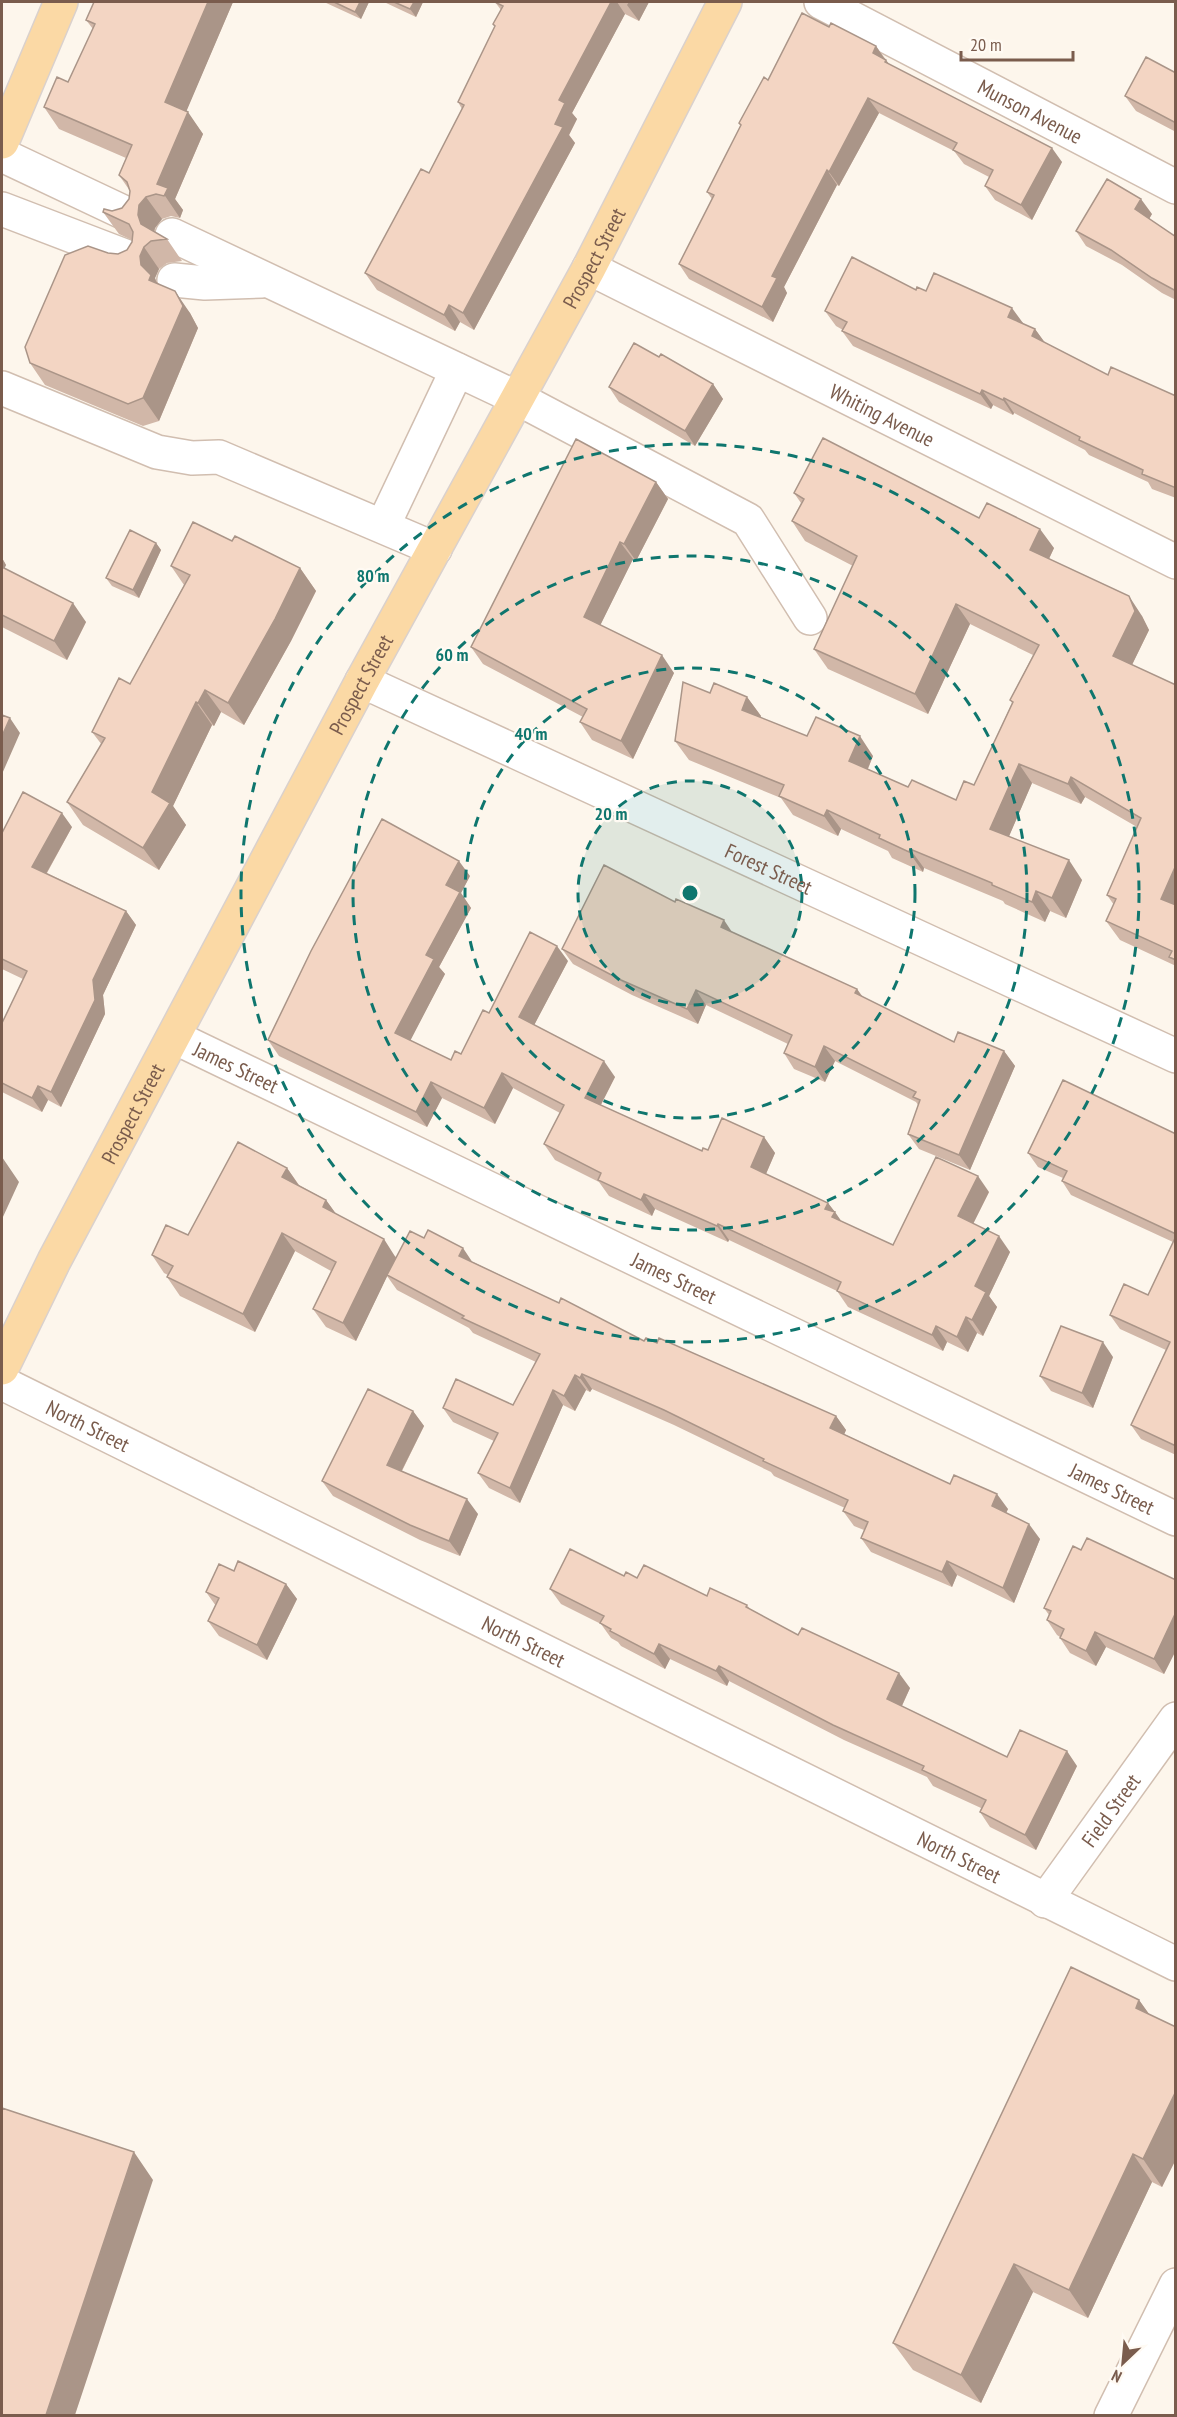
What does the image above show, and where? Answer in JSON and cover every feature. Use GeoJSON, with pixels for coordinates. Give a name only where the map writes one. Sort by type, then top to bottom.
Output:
{"type":"FeatureCollection","features":[{"type":"Feature","properties":{"kind":"main road"},"geometry":{"type":"LineString","coordinates":[[2,142],[61,2]]}},
{"type":"Feature","properties":{"kind":"main road","name":"Prospect Street"},"geometry":{"type":"LineString","coordinates":[[2,1368],[54,1261],[362,681],[589,268],[724,2]]}},
{"type":"Feature","properties":{"kind":"street","name":"Munson Avenue"},"geometry":{"type":"LineString","coordinates":[[821,2],[1176,187]]}},
{"type":"Feature","properties":{"kind":"street"},"geometry":{"type":"LineString","coordinates":[[2,155],[127,214]]}},
{"type":"Feature","properties":{"kind":"street"},"geometry":{"type":"LineString","coordinates":[[2,209],[130,258]]}},
{"type":"Feature","properties":{"kind":"street"},"geometry":{"type":"LineString","coordinates":[[172,235],[517,398],[748,520],[810,618]]}},
{"type":"Feature","properties":{"kind":"street","name":"Whiting Avenue"},"geometry":{"type":"LineString","coordinates":[[589,268],[1176,562]]}},
{"type":"Feature","properties":{"kind":"street"},"geometry":{"type":"LineString","coordinates":[[174,280],[205,283],[270,281]]}},
{"type":"Feature","properties":{"kind":"street"},"geometry":{"type":"LineString","coordinates":[[383,526],[457,370]]}},
{"type":"Feature","properties":{"kind":"street"},"geometry":{"type":"LineString","coordinates":[[2,388],[157,452],[192,458],[219,457],[435,549]]}},
{"type":"Feature","properties":{"kind":"street","name":"Forest Street"},"geometry":{"type":"LineString","coordinates":[[362,681],[1176,1056]]}},
{"type":"Feature","properties":{"kind":"street","name":"James Street"},"geometry":{"type":"LineString","coordinates":[[174,1036],[1176,1520]]}},
{"type":"Feature","properties":{"kind":"street","name":"North Street"},"geometry":{"type":"LineString","coordinates":[[2,1383],[1176,1964]]}},
{"type":"Feature","properties":{"kind":"street","name":"Field Street"},"geometry":{"type":"LineString","coordinates":[[1045,1900],[1176,1719]]}},
{"type":"Feature","properties":{"kind":"street"},"geometry":{"type":"LineString","coordinates":[[1112,2415],[1176,2285]]}},
{"type":"Feature","properties":{"kind":"building"},"geometry":{"type":"Polygon","coordinates":[[[94,2],[208,2],[165,102],[188,112],[157,184],[168,188],[164,196],[156,194],[146,197],[139,205],[138,215],[141,224],[167,239],[151,241],[144,247],[140,256],[141,265],[151,275],[149,280],[175,291],[183,306],[143,398],[128,404],[30,363],[25,347],[65,255],[88,246],[118,254],[127,250],[132,242],[133,232],[129,224],[103,212],[104,209],[112,211],[122,208],[129,199],[130,191],[127,182],[119,175],[132,145],[44,107],[57,77],[68,82],[95,24],[86,20],[94,2]]]}},
{"type":"Feature","properties":{"kind":"building"},"geometry":{"type":"Polygon","coordinates":[[[334,2],[360,2],[355,12],[334,2]]]}},
{"type":"Feature","properties":{"kind":"building"},"geometry":{"type":"Polygon","coordinates":[[[394,2],[414,2],[410,9],[394,2]]]}},
{"type":"Feature","properties":{"kind":"building"},"geometry":{"type":"Polygon","coordinates":[[[495,2],[611,2],[559,100],[565,103],[555,124],[563,127],[463,313],[449,305],[444,315],[365,273],[421,169],[429,173],[464,105],[458,102],[503,6],[495,2]]]}},
{"type":"Feature","properties":{"kind":"building"},"geometry":{"type":"Polygon","coordinates":[[[802,13],[829,27],[831,23],[876,46],[873,53],[886,60],[885,62],[1052,148],[1021,205],[985,186],[993,170],[953,150],[957,143],[868,98],[829,172],[827,170],[772,276],[777,278],[762,307],[679,264],[714,195],[707,192],[741,125],[739,123],[764,77],[768,80],[802,13]]]}},
{"type":"Feature","properties":{"kind":"building"},"geometry":{"type":"Polygon","coordinates":[[[1146,57],[1176,73],[1176,123],[1125,96],[1146,57]]]}},
{"type":"Feature","properties":{"kind":"building"},"geometry":{"type":"Polygon","coordinates":[[[1107,179],[1141,199],[1135,209],[1176,237],[1176,291],[1076,231],[1107,179]]]}},
{"type":"Feature","properties":{"kind":"building"},"geometry":{"type":"Polygon","coordinates":[[[852,257],[916,290],[917,287],[926,291],[934,273],[1012,308],[1008,317],[1035,329],[1032,336],[1108,375],[1111,367],[1176,396],[1176,488],[1142,474],[1143,470],[1079,440],[1080,437],[1004,398],[1003,400],[982,390],[980,394],[842,331],[847,322],[825,311],[852,257]]]}},
{"type":"Feature","properties":{"kind":"building"},"geometry":{"type":"Polygon","coordinates":[[[634,343],[659,357],[661,354],[713,384],[685,431],[609,387],[634,343]]]}},
{"type":"Feature","properties":{"kind":"building"},"geometry":{"type":"Polygon","coordinates":[[[823,438],[979,518],[987,503],[1040,529],[1030,550],[1129,596],[1135,611],[1113,656],[1176,685],[1176,865],[1161,899],[1176,905],[1176,960],[1169,957],[1172,951],[1106,921],[1116,899],[1107,895],[1141,818],[1071,777],[1068,784],[1019,764],[990,829],[1069,860],[1052,898],[1036,891],[1032,902],[910,849],[909,852],[879,838],[880,835],[827,810],[824,816],[779,796],[784,785],[675,741],[683,682],[710,693],[714,683],[747,697],[742,710],[807,736],[816,717],[860,736],[849,761],[908,787],[912,780],[956,800],[964,781],[974,785],[1013,702],[1010,700],[1039,645],[956,604],[915,694],[814,649],[857,556],[792,521],[804,499],[794,493],[823,438]]]}},
{"type":"Feature","properties":{"kind":"building"},"geometry":{"type":"Polygon","coordinates":[[[576,439],[656,482],[624,544],[620,542],[584,617],[662,655],[621,741],[580,722],[587,709],[471,647],[576,439]]]}},
{"type":"Feature","properties":{"kind":"building"},"geometry":{"type":"Polygon","coordinates":[[[193,522],[232,541],[235,536],[300,568],[275,619],[228,703],[205,690],[198,703],[196,702],[152,792],[170,803],[143,848],[67,802],[105,738],[92,732],[119,678],[130,684],[190,575],[171,566],[193,522]]]}},
{"type":"Feature","properties":{"kind":"building"},"geometry":{"type":"Polygon","coordinates":[[[130,530],[156,543],[133,590],[106,578],[130,530]]]}},
{"type":"Feature","properties":{"kind":"building"},"geometry":{"type":"Polygon","coordinates":[[[2,567],[73,603],[54,641],[2,615],[2,567]]]}},
{"type":"Feature","properties":{"kind":"building"},"geometry":{"type":"Polygon","coordinates":[[[2,715],[10,718],[2,736],[2,715]]]}},
{"type":"Feature","properties":{"kind":"building"},"geometry":{"type":"Polygon","coordinates":[[[23,792],[62,813],[32,867],[126,911],[93,980],[95,1000],[51,1092],[38,1086],[32,1098],[2,1083],[2,1023],[27,971],[2,959],[2,833],[23,792]]]}},
{"type":"Feature","properties":{"kind":"building"},"geometry":{"type":"Polygon","coordinates":[[[382,819],[459,861],[446,885],[460,892],[426,955],[434,959],[395,1033],[451,1060],[455,1051],[461,1054],[483,1010],[489,1013],[530,932],[557,946],[519,1017],[604,1061],[585,1098],[702,1151],[703,1148],[708,1150],[722,1118],[764,1137],[751,1167],[828,1203],[825,1209],[835,1212],[832,1217],[893,1245],[936,1157],[978,1176],[958,1216],[999,1236],[975,1286],[986,1292],[972,1320],[966,1317],[957,1337],[936,1326],[932,1335],[837,1291],[841,1282],[718,1224],[717,1226],[644,1194],[641,1200],[598,1180],[601,1173],[544,1144],[564,1105],[502,1073],[484,1108],[431,1082],[416,1112],[268,1040],[311,951],[382,819]]]}},
{"type":"Feature","properties":{"kind":"building"},"geometry":{"type":"Polygon","coordinates":[[[604,865],[675,902],[676,899],[724,920],[721,927],[857,989],[855,993],[954,1042],[958,1032],[1004,1051],[959,1155],[908,1134],[920,1100],[913,1097],[916,1092],[824,1046],[815,1067],[784,1053],[792,1035],[696,990],[687,1009],[621,980],[562,949],[604,865]]]}},
{"type":"Feature","properties":{"kind":"building"},"geometry":{"type":"Polygon","coordinates":[[[1063,1080],[1176,1134],[1176,1234],[1062,1181],[1067,1171],[1028,1153],[1063,1080]]]}},
{"type":"Feature","properties":{"kind":"building"},"geometry":{"type":"Polygon","coordinates":[[[238,1142],[287,1168],[282,1177],[326,1200],[323,1207],[384,1239],[343,1323],[313,1309],[336,1262],[282,1233],[243,1314],[167,1277],[173,1266],[152,1255],[166,1225],[188,1235],[238,1142]]]}},
{"type":"Feature","properties":{"kind":"building"},"geometry":{"type":"Polygon","coordinates":[[[428,1230],[463,1248],[459,1256],[559,1303],[561,1298],[644,1341],[646,1338],[657,1343],[659,1338],[836,1416],[830,1428],[950,1484],[954,1475],[997,1494],[992,1506],[1029,1524],[1003,1588],[947,1561],[942,1572],[861,1538],[868,1522],[843,1511],[848,1500],[763,1461],[764,1459],[664,1410],[582,1374],[580,1378],[575,1375],[564,1396],[553,1390],[510,1488],[478,1473],[498,1433],[443,1408],[456,1379],[513,1405],[540,1354],[462,1318],[464,1316],[387,1275],[410,1231],[424,1238],[428,1230]]]}},
{"type":"Feature","properties":{"kind":"building"},"geometry":{"type":"Polygon","coordinates":[[[1176,1236],[1176,1446],[1131,1425],[1170,1342],[1110,1315],[1124,1284],[1148,1295],[1176,1236]]]}},
{"type":"Feature","properties":{"kind":"building"},"geometry":{"type":"Polygon","coordinates":[[[1061,1326],[1103,1342],[1082,1393],[1040,1376],[1061,1326]]]}},
{"type":"Feature","properties":{"kind":"building"},"geometry":{"type":"Polygon","coordinates":[[[368,1389],[413,1411],[387,1465],[467,1499],[449,1541],[410,1525],[322,1481],[368,1389]]]}},
{"type":"Feature","properties":{"kind":"building"},"geometry":{"type":"Polygon","coordinates":[[[1087,1538],[1176,1580],[1176,1612],[1154,1659],[1095,1632],[1086,1651],[1060,1638],[1064,1629],[1047,1620],[1051,1611],[1044,1608],[1073,1546],[1081,1550],[1087,1538]]]}},
{"type":"Feature","properties":{"kind":"building"},"geometry":{"type":"Polygon","coordinates":[[[570,1549],[624,1576],[626,1572],[637,1578],[644,1565],[707,1596],[710,1588],[747,1605],[746,1607],[798,1635],[802,1628],[899,1673],[887,1699],[1007,1757],[1020,1730],[1067,1751],[1025,1835],[980,1812],[986,1800],[922,1770],[924,1766],[833,1725],[719,1666],[716,1671],[659,1644],[654,1654],[610,1631],[611,1629],[600,1623],[604,1616],[550,1589],[570,1549]]]}},
{"type":"Feature","properties":{"kind":"building"},"geometry":{"type":"Polygon","coordinates":[[[238,1561],[286,1584],[257,1645],[208,1621],[219,1598],[206,1592],[219,1564],[234,1571],[238,1561]]]}},
{"type":"Feature","properties":{"kind":"building"},"geometry":{"type":"Polygon","coordinates":[[[1071,1967],[1139,2000],[1136,2008],[1176,2027],[1176,2091],[1143,2159],[1133,2154],[1069,2290],[1014,2264],[961,2375],[893,2343],[1071,1967]]]}},
{"type":"Feature","properties":{"kind":"building"},"geometry":{"type":"Polygon","coordinates":[[[2,2108],[134,2152],[46,2415],[2,2415],[2,2108]]]}}]}
